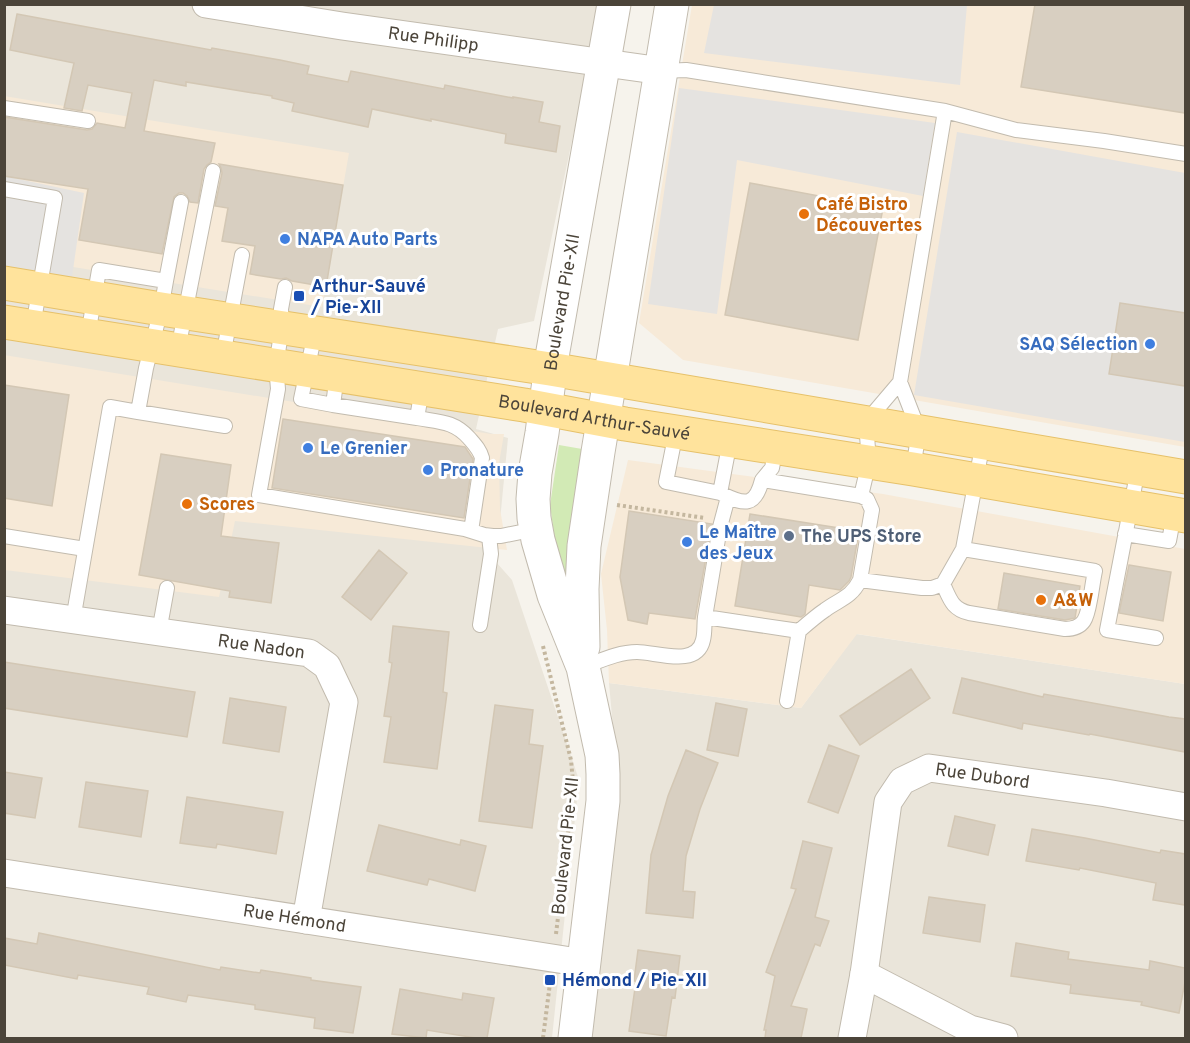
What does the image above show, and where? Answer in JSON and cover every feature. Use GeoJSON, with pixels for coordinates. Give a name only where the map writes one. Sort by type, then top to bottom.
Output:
{"type":"FeatureCollection","features":[{"type":"Feature","properties":{"kind":"main road"},"geometry":{"type":"LineString","coordinates":[[4,284],[94,298],[171,301],[230,320],[611,379],[1185,477]]}},
{"type":"Feature","properties":{"kind":"main road","name":"Boulevard Arthur-Sauvé"},"geometry":{"type":"LineString","coordinates":[[19,324],[276,365],[326,383],[459,412],[545,409],[976,479],[1128,520],[1180,515]]}},
{"type":"Feature","properties":{"kind":"street","name":"Rue Philipp"},"geometry":{"type":"LineString","coordinates":[[206,4],[342,15],[662,71]]}},
{"type":"Feature","properties":{"kind":"street","name":"Boulevard Pie-XII"},"geometry":{"type":"LineString","coordinates":[[575,1038],[604,789],[602,754],[583,667],[554,595],[536,529],[533,500],[550,369],[614,4]]}},
{"type":"Feature","properties":{"kind":"street","name":"Boulevard Pie-XII"},"geometry":{"type":"LineString","coordinates":[[583,667],[584,546],[672,4]]}},
{"type":"Feature","properties":{"kind":"street","name":"Rue Nadon"},"geometry":{"type":"LineString","coordinates":[[4,610],[309,653],[327,666],[344,702],[306,920]]}},
{"type":"Feature","properties":{"kind":"street","name":"Rue Dubord"},"geometry":{"type":"LineString","coordinates":[[852,1038],[864,974],[888,802],[902,780],[929,768],[1106,793],[1185,807]]}},
{"type":"Feature","properties":{"kind":"street","name":"Rue Hémond"},"geometry":{"type":"LineString","coordinates":[[4,873],[584,963]]}},
{"type":"Feature","properties":{"kind":"street"},"geometry":{"type":"LineString","coordinates":[[864,974],[970,1029],[1004,1038]]}},
{"type":"Feature","properties":{"kind":"lane"},"geometry":{"type":"LineString","coordinates":[[662,71],[686,70],[945,111],[1016,130],[1185,154]]}},
{"type":"Feature","properties":{"kind":"lane"},"geometry":{"type":"LineString","coordinates":[[4,108],[88,122]]}},
{"type":"Feature","properties":{"kind":"lane"},"geometry":{"type":"LineString","coordinates":[[861,496],[869,462],[866,422],[900,382],[945,111]]}},
{"type":"Feature","properties":{"kind":"lane"},"geometry":{"type":"LineString","coordinates":[[165,348],[171,301],[213,171]]}},
{"type":"Feature","properties":{"kind":"lane"},"geometry":{"type":"LineString","coordinates":[[4,189],[55,198],[39,289],[19,324]]}},
{"type":"Feature","properties":{"kind":"lane"},"geometry":{"type":"LineString","coordinates":[[138,412],[146,368],[165,348],[181,202]]}},
{"type":"Feature","properties":{"kind":"lane"},"geometry":{"type":"LineString","coordinates":[[223,357],[242,255]]}},
{"type":"Feature","properties":{"kind":"lane"},"geometry":{"type":"LineString","coordinates":[[285,287],[276,365],[278,389],[259,495],[453,527],[489,536],[536,529]]}},
{"type":"Feature","properties":{"kind":"lane"},"geometry":{"type":"LineString","coordinates":[[88,335],[94,298]]}},
{"type":"Feature","properties":{"kind":"lane"},"geometry":{"type":"LineString","coordinates":[[315,332],[326,383]]}},
{"type":"Feature","properties":{"kind":"lane"},"geometry":{"type":"LineString","coordinates":[[900,382],[920,431],[913,469]]}},
{"type":"Feature","properties":{"kind":"lane"},"geometry":{"type":"LineString","coordinates":[[73,620],[110,407],[225,426]]}},
{"type":"Feature","properties":{"kind":"lane"},"geometry":{"type":"LineString","coordinates":[[459,412],[464,432],[476,446],[482,458],[471,531]]}},
{"type":"Feature","properties":{"kind":"lane"},"geometry":{"type":"LineString","coordinates":[[676,432],[666,482],[724,495],[735,500],[750,501],[755,498],[762,480],[772,468],[776,447]]}},
{"type":"Feature","properties":{"kind":"lane"},"geometry":{"type":"LineString","coordinates":[[583,667],[623,653],[638,652],[682,657],[696,653],[701,647],[704,640],[705,617],[720,527],[730,440]]}},
{"type":"Feature","properties":{"kind":"lane"},"geometry":{"type":"LineString","coordinates":[[860,580],[922,588],[932,588],[943,584],[963,549],[983,442]]}},
{"type":"Feature","properties":{"kind":"lane"},"geometry":{"type":"LineString","coordinates":[[1138,469],[1107,630],[1156,638]]}},
{"type":"Feature","properties":{"kind":"lane"},"geometry":{"type":"LineString","coordinates":[[762,480],[861,496],[867,499],[872,510],[860,580],[853,592],[823,611],[799,631],[787,701]]}},
{"type":"Feature","properties":{"kind":"lane"},"geometry":{"type":"LineString","coordinates":[[4,536],[85,549]]}},
{"type":"Feature","properties":{"kind":"lane"},"geometry":{"type":"LineString","coordinates":[[480,625],[491,554],[489,536]]}},
{"type":"Feature","properties":{"kind":"lane"},"geometry":{"type":"LineString","coordinates":[[943,584],[952,603],[964,612],[1070,629],[1080,626],[1086,618],[1095,571],[963,549]]}},
{"type":"Feature","properties":{"kind":"lane"},"geometry":{"type":"LineString","coordinates":[[159,632],[167,588]]}},
{"type":"Feature","properties":{"kind":"lane"},"geometry":{"type":"LineString","coordinates":[[705,617],[799,631]]}},
{"type":"Feature","properties":{"kind":"path"},"geometry":{"type":"LineString","coordinates":[[616,504],[709,519]]}},
{"type":"Feature","properties":{"kind":"path","name":"Boulevard Pie-XII"},"geometry":{"type":"LineString","coordinates":[[543,646],[571,760],[573,781],[556,932]]}},
{"type":"Feature","properties":{"kind":"path"},"geometry":{"type":"LineString","coordinates":[[543,1038],[550,980]]}},
{"type":"Feature","properties":{"kind":"shaded area"},"geometry":{"type":"Polygon","coordinates":[[[5,5],[599,5],[534,321],[498,329],[476,429],[508,438],[496,562],[512,580],[579,780],[552,1038],[5,1038],[5,5]]]}},
{"type":"Feature","properties":{"kind":"shaded area"},"geometry":{"type":"Polygon","coordinates":[[[692,5],[1185,5],[1185,447],[683,360],[639,323],[692,5]]]}},
{"type":"Feature","properties":{"kind":"shaded area"},"geometry":{"type":"Polygon","coordinates":[[[714,5],[967,5],[960,85],[704,53],[714,5]]]}},
{"type":"Feature","properties":{"kind":"shaded area"},"geometry":{"type":"Polygon","coordinates":[[[679,88],[935,123],[923,196],[737,160],[717,314],[648,304],[679,88]]]}},
{"type":"Feature","properties":{"kind":"shaded area"},"geometry":{"type":"Polygon","coordinates":[[[4,96],[349,153],[322,307],[5,256],[4,96]]]}},
{"type":"Feature","properties":{"kind":"shaded area"},"geometry":{"type":"Polygon","coordinates":[[[957,132],[1185,173],[1185,442],[914,395],[957,132]]]}},
{"type":"Feature","properties":{"kind":"shaded area"},"geometry":{"type":"Polygon","coordinates":[[[4,176],[84,193],[72,277],[5,267],[4,176]]]}},
{"type":"Feature","properties":{"kind":"shaded area"},"geometry":{"type":"Polygon","coordinates":[[[4,355],[491,434],[504,434],[499,463],[500,509],[507,550],[235,521],[219,597],[5,570],[4,355]]]}},
{"type":"Feature","properties":{"kind":"shaded area"},"geometry":{"type":"Polygon","coordinates":[[[628,460],[883,494],[1185,549],[1185,684],[857,634],[801,708],[609,683],[607,630],[601,574],[628,460]]]}},
{"type":"Feature","properties":{"kind":"shaded area"},"geometry":{"type":"Polygon","coordinates":[[[856,634],[1185,684],[1185,1038],[588,1038],[594,977],[620,804],[609,683],[801,708],[856,634]]]}},
{"type":"Feature","properties":{"kind":"green space"},"geometry":{"type":"Polygon","coordinates":[[[559,445],[588,450],[570,575],[564,576],[550,505],[559,445]]]}},
{"type":"Feature","properties":{"kind":"building"},"geometry":{"type":"Polygon","coordinates":[[[1035,4],[1185,4],[1185,113],[1021,87],[1035,4]]]}},
{"type":"Feature","properties":{"kind":"building"},"geometry":{"type":"Polygon","coordinates":[[[17,14],[211,50],[212,48],[280,60],[309,66],[307,74],[348,82],[351,71],[444,89],[445,85],[543,102],[539,122],[560,126],[556,152],[505,143],[506,134],[431,119],[431,121],[372,109],[368,127],[292,111],[294,103],[272,98],[272,96],[186,82],[186,86],[154,80],[144,131],[215,143],[211,162],[204,169],[198,203],[190,202],[183,193],[174,197],[162,254],[79,240],[88,189],[4,176],[4,117],[87,130],[92,129],[97,123],[125,128],[132,93],[88,85],[82,111],[64,108],[74,63],[10,50],[17,14]]]}},
{"type":"Feature","properties":{"kind":"building"},"geometry":{"type":"Polygon","coordinates":[[[219,164],[343,185],[326,287],[286,278],[250,274],[255,246],[222,241],[228,208],[215,206],[222,173],[219,164]]]}},
{"type":"Feature","properties":{"kind":"building"},"geometry":{"type":"Polygon","coordinates":[[[750,183],[883,208],[858,340],[725,315],[750,183]]]}},
{"type":"Feature","properties":{"kind":"building","name":"SAQ Sélection"},"geometry":{"type":"Polygon","coordinates":[[[1120,303],[1185,313],[1185,386],[1109,374],[1120,303]]]}},
{"type":"Feature","properties":{"kind":"building"},"geometry":{"type":"Polygon","coordinates":[[[4,385],[69,395],[52,506],[4,498],[4,385]]]}},
{"type":"Feature","properties":{"kind":"building"},"geometry":{"type":"Polygon","coordinates":[[[283,419],[465,447],[473,459],[464,518],[272,488],[283,419]]]}},
{"type":"Feature","properties":{"kind":"building"},"geometry":{"type":"Polygon","coordinates":[[[161,454],[231,465],[221,536],[279,543],[271,603],[229,597],[230,591],[139,575],[161,454]]]}},
{"type":"Feature","properties":{"kind":"building"},"geometry":{"type":"Polygon","coordinates":[[[629,511],[712,524],[695,619],[649,613],[647,624],[628,620],[620,577],[629,511]]]}},
{"type":"Feature","properties":{"kind":"building"},"geometry":{"type":"Polygon","coordinates":[[[750,514],[859,531],[849,581],[840,590],[809,585],[805,614],[801,617],[735,606],[750,514]]]}},
{"type":"Feature","properties":{"kind":"building"},"geometry":{"type":"Polygon","coordinates":[[[379,550],[407,573],[371,620],[342,597],[379,550]]]}},
{"type":"Feature","properties":{"kind":"building"},"geometry":{"type":"Polygon","coordinates":[[[1129,565],[1171,572],[1163,621],[1119,613],[1129,565]]]}},
{"type":"Feature","properties":{"kind":"building"},"geometry":{"type":"Polygon","coordinates":[[[1004,573],[1080,586],[1075,618],[1065,620],[998,609],[1004,573]]]}},
{"type":"Feature","properties":{"kind":"building"},"geometry":{"type":"Polygon","coordinates":[[[393,626],[449,632],[443,692],[447,693],[437,769],[384,762],[391,717],[384,716],[392,663],[389,662],[393,626]]]}},
{"type":"Feature","properties":{"kind":"building"},"geometry":{"type":"Polygon","coordinates":[[[4,662],[195,692],[187,737],[4,708],[4,662]]]}},
{"type":"Feature","properties":{"kind":"building"},"geometry":{"type":"Polygon","coordinates":[[[911,669],[930,698],[860,745],[840,716],[911,669]]]}},
{"type":"Feature","properties":{"kind":"building"},"geometry":{"type":"Polygon","coordinates":[[[962,678],[1043,697],[1044,694],[1185,719],[1185,752],[1023,723],[1022,729],[953,713],[962,678]]]}},
{"type":"Feature","properties":{"kind":"building"},"geometry":{"type":"Polygon","coordinates":[[[230,698],[286,707],[279,752],[223,743],[230,698]]]}},
{"type":"Feature","properties":{"kind":"building"},"geometry":{"type":"Polygon","coordinates":[[[716,703],[747,709],[738,756],[707,750],[716,703]]]}},
{"type":"Feature","properties":{"kind":"building"},"geometry":{"type":"Polygon","coordinates":[[[495,705],[533,710],[529,744],[543,746],[532,828],[479,821],[495,705]]]}},
{"type":"Feature","properties":{"kind":"building"},"geometry":{"type":"Polygon","coordinates":[[[829,745],[859,756],[838,813],[808,802],[829,745]]]}},
{"type":"Feature","properties":{"kind":"building"},"geometry":{"type":"Polygon","coordinates":[[[686,750],[718,763],[700,809],[686,856],[683,891],[695,892],[693,918],[646,913],[651,855],[668,796],[686,750]]]}},
{"type":"Feature","properties":{"kind":"building"},"geometry":{"type":"Polygon","coordinates":[[[4,772],[42,778],[35,818],[4,813],[4,772]]]}},
{"type":"Feature","properties":{"kind":"building"},"geometry":{"type":"Polygon","coordinates":[[[86,782],[148,791],[141,837],[79,827],[86,782]]]}},
{"type":"Feature","properties":{"kind":"building"},"geometry":{"type":"Polygon","coordinates":[[[187,797],[283,812],[276,854],[217,844],[216,848],[180,843],[187,797]]]}},
{"type":"Feature","properties":{"kind":"building"},"geometry":{"type":"Polygon","coordinates":[[[955,816],[995,825],[988,855],[948,846],[955,816]]]}},
{"type":"Feature","properties":{"kind":"building"},"geometry":{"type":"Polygon","coordinates":[[[379,825],[460,845],[461,840],[486,846],[475,891],[429,879],[427,885],[367,871],[379,825]]]}},
{"type":"Feature","properties":{"kind":"building"},"geometry":{"type":"Polygon","coordinates":[[[1032,829],[1160,853],[1161,850],[1185,854],[1185,905],[1153,900],[1156,883],[1080,868],[1079,870],[1026,861],[1032,829]]]}},
{"type":"Feature","properties":{"kind":"building"},"geometry":{"type":"Polygon","coordinates":[[[803,841],[832,848],[815,917],[829,921],[820,946],[815,944],[791,1006],[807,1009],[801,1038],[765,1038],[766,1030],[764,1030],[775,976],[766,972],[796,889],[791,888],[803,841]]]}},
{"type":"Feature","properties":{"kind":"building"},"geometry":{"type":"Polygon","coordinates":[[[929,897],[985,905],[980,942],[923,933],[929,897]]]}},
{"type":"Feature","properties":{"kind":"building"},"geometry":{"type":"Polygon","coordinates":[[[39,933],[220,970],[221,967],[260,973],[261,970],[361,987],[353,1033],[314,1028],[315,1018],[255,1009],[255,1005],[188,995],[186,1002],[147,994],[149,987],[78,975],[77,979],[4,965],[4,938],[37,944],[39,933]]]}},
{"type":"Feature","properties":{"kind":"building"},"geometry":{"type":"Polygon","coordinates":[[[1016,943],[1069,952],[1068,959],[1149,970],[1150,961],[1185,968],[1185,982],[1179,1013],[1141,1005],[1142,1002],[1070,993],[1071,985],[1011,976],[1016,943]]]}},
{"type":"Feature","properties":{"kind":"building"},"geometry":{"type":"Polygon","coordinates":[[[638,950],[680,956],[675,998],[672,997],[666,1036],[629,1031],[638,950]]]}},
{"type":"Feature","properties":{"kind":"building"},"geometry":{"type":"Polygon","coordinates":[[[400,989],[462,1000],[463,993],[494,998],[487,1038],[427,1030],[426,1038],[392,1034],[400,989]]]}},
{"type":"Feature","properties":{"kind":"place","name":"Café Bistro Découvertes"},"geometry":{"type":"Point","coordinates":[804,214]}},
{"type":"Feature","properties":{"kind":"place","name":"NAPA Auto Parts"},"geometry":{"type":"Point","coordinates":[285,239]}},
{"type":"Feature","properties":{"kind":"place","name":"Arthur-Sauvé / Pie-XII"},"geometry":{"type":"Point","coordinates":[299,296]}},
{"type":"Feature","properties":{"kind":"place","name":"SAQ Sélection"},"geometry":{"type":"Point","coordinates":[1150,344]}},
{"type":"Feature","properties":{"kind":"place","name":"Le Grenier"},"geometry":{"type":"Point","coordinates":[308,448]}},
{"type":"Feature","properties":{"kind":"place","name":"Pronature"},"geometry":{"type":"Point","coordinates":[428,470]}},
{"type":"Feature","properties":{"kind":"place","name":"Scores"},"geometry":{"type":"Point","coordinates":[187,504]}},
{"type":"Feature","properties":{"kind":"place","name":"The UPS Store"},"geometry":{"type":"Point","coordinates":[789,536]}},
{"type":"Feature","properties":{"kind":"place","name":"Le Maître des Jeux"},"geometry":{"type":"Point","coordinates":[687,542]}},
{"type":"Feature","properties":{"kind":"place","name":"A&W"},"geometry":{"type":"Point","coordinates":[1041,600]}},
{"type":"Feature","properties":{"kind":"place","name":"Hémond / Pie-XII"},"geometry":{"type":"Point","coordinates":[550,980]}}]}
